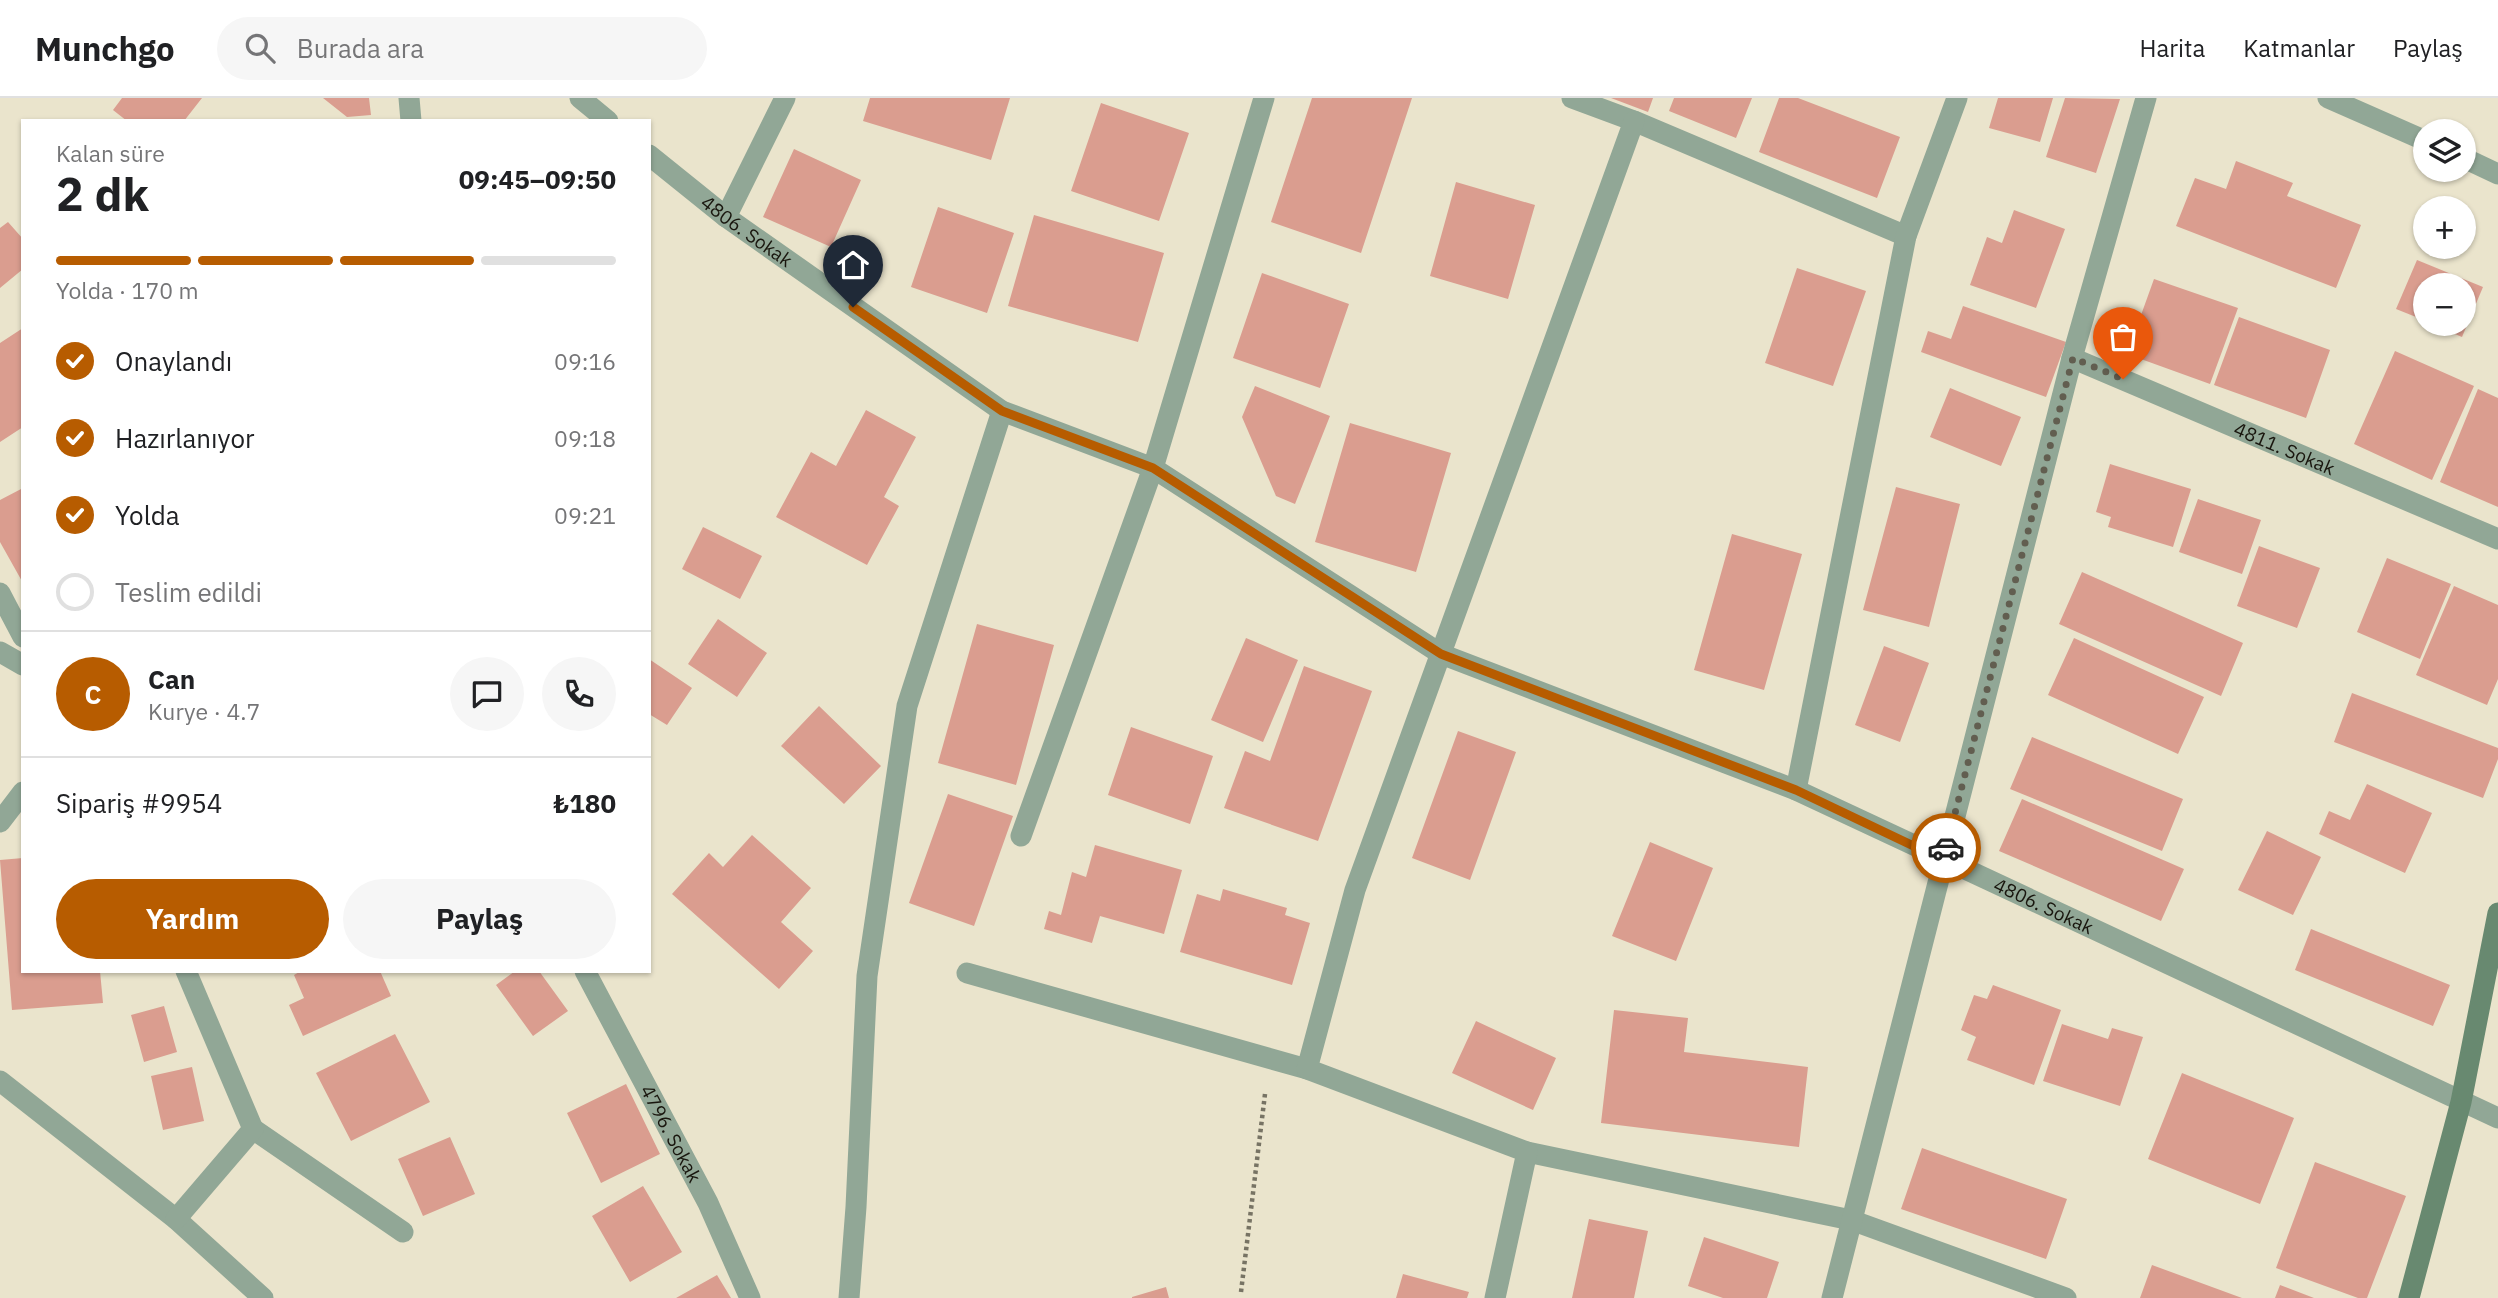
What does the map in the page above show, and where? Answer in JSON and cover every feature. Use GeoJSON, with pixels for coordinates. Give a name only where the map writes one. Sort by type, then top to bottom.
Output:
{"type":"FeatureCollection","features":[{"type":"Feature","properties":{"kind":"street"},"geometry":{"type":"LineString","coordinates":[[409,98],[411,119]]}},
{"type":"Feature","properties":{"kind":"street"},"geometry":{"type":"LineString","coordinates":[[580,98],[606,119]]}},
{"type":"Feature","properties":{"kind":"street"},"geometry":{"type":"LineString","coordinates":[[726,217],[785,98]]}},
{"type":"Feature","properties":{"kind":"street"},"geometry":{"type":"LineString","coordinates":[[1021,836],[1153,468],[1264,98]]}},
{"type":"Feature","properties":{"kind":"street"},"geometry":{"type":"LineString","coordinates":[[1572,98],[1634,121],[1906,236]]}},
{"type":"Feature","properties":{"kind":"street"},"geometry":{"type":"LineString","coordinates":[[1796,790],[1906,236],[1957,98]]}},
{"type":"Feature","properties":{"kind":"street"},"geometry":{"type":"LineString","coordinates":[[1832,1298],[2073,358],[2146,98]]}},
{"type":"Feature","properties":{"kind":"street"},"geometry":{"type":"LineString","coordinates":[[2328,98],[2413,135]]}},
{"type":"Feature","properties":{"kind":"street"},"geometry":{"type":"LineString","coordinates":[[1307,1069],[1354,890],[1634,121]]}},
{"type":"Feature","properties":{"kind":"street","name":"4806. Sokak"},"geometry":{"type":"LineString","coordinates":[[651,157],[726,217],[1002,411],[1153,468],[1441,654],[1796,790],[2498,1118]]}},
{"type":"Feature","properties":{"kind":"street"},"geometry":{"type":"LineString","coordinates":[[2476,164],[2498,174]]}},
{"type":"Feature","properties":{"kind":"street","name":"4811. Sokak"},"geometry":{"type":"LineString","coordinates":[[2073,358],[2498,539]]}},
{"type":"Feature","properties":{"kind":"street"},"geometry":{"type":"LineString","coordinates":[[849,1298],[867,976],[907,706],[1002,411]]}},
{"type":"Feature","properties":{"kind":"street"},"geometry":{"type":"LineString","coordinates":[[0,593],[21,633]]}},
{"type":"Feature","properties":{"kind":"street"},"geometry":{"type":"LineString","coordinates":[[0,652],[21,663]]}},
{"type":"Feature","properties":{"kind":"street"},"geometry":{"type":"LineString","coordinates":[[0,822],[21,795]]}},
{"type":"Feature","properties":{"kind":"street"},"geometry":{"type":"LineString","coordinates":[[2409,1298],[2461,1102],[2498,913]]}},
{"type":"Feature","properties":{"kind":"street"},"geometry":{"type":"LineString","coordinates":[[187,973],[253,1129],[403,1233]]}},
{"type":"Feature","properties":{"kind":"street","name":"4796. Sokak"},"geometry":{"type":"LineString","coordinates":[[586,973],[708,1203],[750,1298]]}},
{"type":"Feature","properties":{"kind":"street"},"geometry":{"type":"LineString","coordinates":[[967,973],[1307,1069],[1527,1152],[1852,1220],[2066,1298]]}},
{"type":"Feature","properties":{"kind":"street"},"geometry":{"type":"LineString","coordinates":[[0,1081],[176,1219],[263,1298]]}},
{"type":"Feature","properties":{"kind":"street"},"geometry":{"type":"LineString","coordinates":[[176,1219],[253,1129]]}},
{"type":"Feature","properties":{"kind":"street"},"geometry":{"type":"LineString","coordinates":[[1495,1298],[1527,1152]]}},
{"type":"Feature","properties":{"kind":"path"},"geometry":{"type":"LineString","coordinates":[[1241,1292],[1269,1058]]}},
{"type":"Feature","properties":{"kind":"building"},"geometry":{"type":"Polygon","coordinates":[[[122,98],[202,98],[186,119],[124,119],[113,110],[122,98]]]}},
{"type":"Feature","properties":{"kind":"building"},"geometry":{"type":"Polygon","coordinates":[[[323,98],[369,98],[371,115],[347,117],[323,98]]]}},
{"type":"Feature","properties":{"kind":"building"},"geometry":{"type":"Polygon","coordinates":[[[870,98],[1010,98],[991,160],[863,121],[870,98]]]}},
{"type":"Feature","properties":{"kind":"building"},"geometry":{"type":"Polygon","coordinates":[[[1312,98],[1412,98],[1361,253],[1271,222],[1312,98]]]}},
{"type":"Feature","properties":{"kind":"building"},"geometry":{"type":"Polygon","coordinates":[[[1611,98],[1653,98],[1648,112],[1611,98]]]}},
{"type":"Feature","properties":{"kind":"building"},"geometry":{"type":"Polygon","coordinates":[[[1674,98],[1752,98],[1736,138],[1669,111],[1674,98]]]}},
{"type":"Feature","properties":{"kind":"building"},"geometry":{"type":"Polygon","coordinates":[[[1779,98],[1798,98],[1900,137],[1877,198],[1759,152],[1779,98]]]}},
{"type":"Feature","properties":{"kind":"building"},"geometry":{"type":"Polygon","coordinates":[[[1998,98],[2053,98],[2040,142],[1989,128],[1998,98]]]}},
{"type":"Feature","properties":{"kind":"building"},"geometry":{"type":"Polygon","coordinates":[[[2065,98],[2120,99],[2096,173],[2046,157],[2065,98]]]}},
{"type":"Feature","properties":{"kind":"building"},"geometry":{"type":"Polygon","coordinates":[[[1101,103],[1189,133],[1159,221],[1071,191],[1101,103]]]}},
{"type":"Feature","properties":{"kind":"building"},"geometry":{"type":"Polygon","coordinates":[[[794,149],[861,180],[831,247],[763,217],[794,149]]]}},
{"type":"Feature","properties":{"kind":"building"},"geometry":{"type":"Polygon","coordinates":[[[2236,161],[2293,183],[2287,196],[2361,225],[2336,288],[2176,226],[2195,178],[2226,189],[2236,161]]]}},
{"type":"Feature","properties":{"kind":"building"},"geometry":{"type":"Polygon","coordinates":[[[1456,182],[1535,205],[1508,299],[1430,276],[1456,182]]]}},
{"type":"Feature","properties":{"kind":"building"},"geometry":{"type":"Polygon","coordinates":[[[938,207],[1014,233],[987,313],[911,287],[938,207]]]}},
{"type":"Feature","properties":{"kind":"building"},"geometry":{"type":"Polygon","coordinates":[[[2014,210],[2065,229],[2036,308],[1970,285],[1987,237],[2002,243],[2014,210]]]}},
{"type":"Feature","properties":{"kind":"building"},"geometry":{"type":"Polygon","coordinates":[[[1034,215],[1164,253],[1138,342],[1008,306],[1034,215]]]}},
{"type":"Feature","properties":{"kind":"building"},"geometry":{"type":"Polygon","coordinates":[[[8,222],[21,237],[21,271],[0,288],[0,228],[8,222]]]}},
{"type":"Feature","properties":{"kind":"building"},"geometry":{"type":"Polygon","coordinates":[[[2417,260],[2449,273],[2413,273],[2413,316],[2396,309],[2417,260]]]}},
{"type":"Feature","properties":{"kind":"building"},"geometry":{"type":"Polygon","coordinates":[[[1797,268],[1866,291],[1833,386],[1765,363],[1797,268]]]}},
{"type":"Feature","properties":{"kind":"building"},"geometry":{"type":"Polygon","coordinates":[[[1262,273],[1349,304],[1320,388],[1233,358],[1262,273]]]}},
{"type":"Feature","properties":{"kind":"building"},"geometry":{"type":"Polygon","coordinates":[[[2154,279],[2238,308],[2210,384],[2127,354],[2154,279]]]}},
{"type":"Feature","properties":{"kind":"building"},"geometry":{"type":"Polygon","coordinates":[[[2476,284],[2483,287],[2476,304],[2476,284]]]}},
{"type":"Feature","properties":{"kind":"building"},"geometry":{"type":"Polygon","coordinates":[[[1963,306],[2066,342],[2046,397],[1921,352],[1928,331],[1951,339],[1963,306]]]}},
{"type":"Feature","properties":{"kind":"building"},"geometry":{"type":"Polygon","coordinates":[[[2239,317],[2330,350],[2306,418],[2214,385],[2239,317]]]}},
{"type":"Feature","properties":{"kind":"building"},"geometry":{"type":"Polygon","coordinates":[[[21,329],[21,428],[0,442],[0,343],[21,329]]]}},
{"type":"Feature","properties":{"kind":"building"},"geometry":{"type":"Polygon","coordinates":[[[2395,351],[2474,386],[2432,480],[2354,444],[2395,351]]]}},
{"type":"Feature","properties":{"kind":"building"},"geometry":{"type":"Polygon","coordinates":[[[1255,386],[1330,416],[1295,504],[1276,496],[1242,417],[1255,386]]]}},
{"type":"Feature","properties":{"kind":"building"},"geometry":{"type":"Polygon","coordinates":[[[1950,388],[2021,417],[2001,466],[1930,437],[1950,388]]]}},
{"type":"Feature","properties":{"kind":"building"},"geometry":{"type":"Polygon","coordinates":[[[2478,389],[2498,398],[2498,507],[2440,482],[2478,389]]]}},
{"type":"Feature","properties":{"kind":"building"},"geometry":{"type":"Polygon","coordinates":[[[866,410],[916,437],[884,497],[899,506],[867,565],[776,517],[811,452],[836,466],[866,410]]]}},
{"type":"Feature","properties":{"kind":"building"},"geometry":{"type":"Polygon","coordinates":[[[1350,423],[1451,453],[1416,572],[1315,542],[1350,423]]]}},
{"type":"Feature","properties":{"kind":"building"},"geometry":{"type":"Polygon","coordinates":[[[2110,464],[2191,489],[2173,547],[2108,527],[2111,517],[2096,512],[2110,464]]]}},
{"type":"Feature","properties":{"kind":"building"},"geometry":{"type":"Polygon","coordinates":[[[1896,487],[1960,504],[1929,627],[1863,610],[1896,487]]]}},
{"type":"Feature","properties":{"kind":"building"},"geometry":{"type":"Polygon","coordinates":[[[21,489],[21,579],[0,542],[0,500],[21,489]]]}},
{"type":"Feature","properties":{"kind":"building"},"geometry":{"type":"Polygon","coordinates":[[[2198,499],[2261,520],[2242,574],[2179,552],[2198,499]]]}},
{"type":"Feature","properties":{"kind":"building"},"geometry":{"type":"Polygon","coordinates":[[[703,527],[762,556],[740,599],[682,569],[703,527]]]}},
{"type":"Feature","properties":{"kind":"building"},"geometry":{"type":"Polygon","coordinates":[[[1732,534],[1802,554],[1764,690],[1694,670],[1732,534]]]}},
{"type":"Feature","properties":{"kind":"building"},"geometry":{"type":"Polygon","coordinates":[[[2259,546],[2320,568],[2297,628],[2237,606],[2259,546]]]}},
{"type":"Feature","properties":{"kind":"building"},"geometry":{"type":"Polygon","coordinates":[[[2387,558],[2451,584],[2420,659],[2357,632],[2387,558]]]}},
{"type":"Feature","properties":{"kind":"building"},"geometry":{"type":"Polygon","coordinates":[[[2082,572],[2243,643],[2221,696],[2059,624],[2082,572]]]}},
{"type":"Feature","properties":{"kind":"building"},"geometry":{"type":"Polygon","coordinates":[[[2454,586],[2498,605],[2498,679],[2487,705],[2416,675],[2454,586]]]}},
{"type":"Feature","properties":{"kind":"building"},"geometry":{"type":"Polygon","coordinates":[[[718,619],[767,653],[737,697],[688,664],[718,619]]]}},
{"type":"Feature","properties":{"kind":"building"},"geometry":{"type":"Polygon","coordinates":[[[977,624],[1054,645],[1016,785],[938,763],[977,624]]]}},
{"type":"Feature","properties":{"kind":"building"},"geometry":{"type":"Polygon","coordinates":[[[1246,638],[1298,660],[1263,742],[1211,720],[1246,638]]]}},
{"type":"Feature","properties":{"kind":"building"},"geometry":{"type":"Polygon","coordinates":[[[2074,638],[2204,697],[2178,754],[2048,695],[2074,638]]]}},
{"type":"Feature","properties":{"kind":"building"},"geometry":{"type":"Polygon","coordinates":[[[1884,646],[1929,663],[1900,742],[1855,725],[1884,646]]]}},
{"type":"Feature","properties":{"kind":"building"},"geometry":{"type":"Polygon","coordinates":[[[651,660],[692,688],[667,725],[651,715],[651,660]]]}},
{"type":"Feature","properties":{"kind":"building"},"geometry":{"type":"Polygon","coordinates":[[[1304,666],[1372,691],[1318,841],[1224,808],[1245,751],[1270,761],[1304,666]]]}},
{"type":"Feature","properties":{"kind":"building"},"geometry":{"type":"Polygon","coordinates":[[[2352,693],[2498,748],[2498,759],[2483,798],[2334,742],[2352,693]]]}},
{"type":"Feature","properties":{"kind":"building"},"geometry":{"type":"Polygon","coordinates":[[[819,706],[881,766],[844,804],[781,746],[819,706]]]}},
{"type":"Feature","properties":{"kind":"building"},"geometry":{"type":"Polygon","coordinates":[[[1131,727],[1213,756],[1190,824],[1108,795],[1131,727]]]}},
{"type":"Feature","properties":{"kind":"building"},"geometry":{"type":"Polygon","coordinates":[[[1458,731],[1516,752],[1470,880],[1412,858],[1458,731]]]}},
{"type":"Feature","properties":{"kind":"building"},"geometry":{"type":"Polygon","coordinates":[[[2032,737],[2183,799],[2162,851],[2010,789],[2032,737]]]}},
{"type":"Feature","properties":{"kind":"building"},"geometry":{"type":"Polygon","coordinates":[[[2367,784],[2432,813],[2405,873],[2319,834],[2329,811],[2350,820],[2367,784]]]}},
{"type":"Feature","properties":{"kind":"building"},"geometry":{"type":"Polygon","coordinates":[[[948,794],[1013,816],[974,926],[909,903],[948,794]]]}},
{"type":"Feature","properties":{"kind":"building"},"geometry":{"type":"Polygon","coordinates":[[[2022,799],[2184,869],[2161,921],[1999,851],[2022,799]]]}},
{"type":"Feature","properties":{"kind":"building"},"geometry":{"type":"Polygon","coordinates":[[[2267,831],[2321,857],[2293,915],[2238,890],[2267,831]]]}},
{"type":"Feature","properties":{"kind":"building"},"geometry":{"type":"Polygon","coordinates":[[[752,835],[811,888],[781,922],[813,951],[779,989],[672,894],[709,853],[723,867],[752,835]]]}},
{"type":"Feature","properties":{"kind":"building"},"geometry":{"type":"Polygon","coordinates":[[[1650,842],[1713,868],[1676,961],[1612,936],[1650,842]]]}},
{"type":"Feature","properties":{"kind":"building"},"geometry":{"type":"Polygon","coordinates":[[[1095,845],[1182,870],[1164,934],[1100,916],[1092,943],[1044,929],[1049,911],[1061,915],[1072,872],[1086,877],[1095,845]]]}},
{"type":"Feature","properties":{"kind":"building"},"geometry":{"type":"Polygon","coordinates":[[[21,858],[21,973],[100,973],[103,1003],[12,1010],[0,860],[21,858]]]}},
{"type":"Feature","properties":{"kind":"building"},"geometry":{"type":"Polygon","coordinates":[[[1223,889],[1287,908],[1285,915],[1310,923],[1292,985],[1180,952],[1197,894],[1220,901],[1223,889]]]}},
{"type":"Feature","properties":{"kind":"building"},"geometry":{"type":"Polygon","coordinates":[[[2311,929],[2450,985],[2433,1026],[2295,970],[2311,929]]]}},
{"type":"Feature","properties":{"kind":"building"},"geometry":{"type":"Polygon","coordinates":[[[381,973],[391,996],[303,1036],[289,1005],[304,998],[294,975],[381,973]]]}},
{"type":"Feature","properties":{"kind":"building"},"geometry":{"type":"Polygon","coordinates":[[[512,973],[540,973],[568,1011],[533,1036],[496,985],[512,973]]]}},
{"type":"Feature","properties":{"kind":"building"},"geometry":{"type":"Polygon","coordinates":[[[1993,985],[2061,1010],[2034,1085],[1967,1060],[1976,1037],[1961,1030],[1974,995],[1987,999],[1993,985]]]}},
{"type":"Feature","properties":{"kind":"building"},"geometry":{"type":"Polygon","coordinates":[[[164,1006],[177,1052],[144,1062],[131,1015],[164,1006]]]}},
{"type":"Feature","properties":{"kind":"building"},"geometry":{"type":"Polygon","coordinates":[[[1614,1010],[1688,1018],[1684,1052],[1808,1067],[1799,1147],[1601,1123],[1614,1010]]]}},
{"type":"Feature","properties":{"kind":"building"},"geometry":{"type":"Polygon","coordinates":[[[1476,1021],[1556,1058],[1533,1110],[1452,1073],[1476,1021]]]}},
{"type":"Feature","properties":{"kind":"building"},"geometry":{"type":"Polygon","coordinates":[[[2062,1024],[2108,1039],[2112,1028],[2143,1037],[2120,1106],[2043,1081],[2062,1024]]]}},
{"type":"Feature","properties":{"kind":"building"},"geometry":{"type":"Polygon","coordinates":[[[395,1034],[430,1102],[351,1141],[316,1073],[395,1034]]]}},
{"type":"Feature","properties":{"kind":"building"},"geometry":{"type":"Polygon","coordinates":[[[192,1067],[204,1121],[163,1130],[151,1076],[192,1067]]]}},
{"type":"Feature","properties":{"kind":"building"},"geometry":{"type":"Polygon","coordinates":[[[2182,1073],[2294,1118],[2260,1204],[2148,1159],[2182,1073]]]}},
{"type":"Feature","properties":{"kind":"building"},"geometry":{"type":"Polygon","coordinates":[[[626,1084],[660,1154],[601,1183],[567,1113],[626,1084]]]}},
{"type":"Feature","properties":{"kind":"building"},"geometry":{"type":"Polygon","coordinates":[[[450,1137],[475,1194],[423,1216],[398,1159],[450,1137]]]}},
{"type":"Feature","properties":{"kind":"building"},"geometry":{"type":"Polygon","coordinates":[[[1922,1148],[2067,1199],[2046,1259],[1901,1209],[1922,1148]]]}},
{"type":"Feature","properties":{"kind":"building"},"geometry":{"type":"Polygon","coordinates":[[[2315,1162],[2406,1196],[2367,1298],[2358,1298],[2276,1268],[2315,1162]]]}},
{"type":"Feature","properties":{"kind":"building"},"geometry":{"type":"Polygon","coordinates":[[[643,1186],[682,1252],[630,1282],[592,1216],[643,1186]]]}},
{"type":"Feature","properties":{"kind":"building"},"geometry":{"type":"Polygon","coordinates":[[[1589,1219],[1648,1231],[1634,1298],[1572,1298],[1589,1219]]]}},
{"type":"Feature","properties":{"kind":"building"},"geometry":{"type":"Polygon","coordinates":[[[1704,1237],[1779,1262],[1767,1298],[1723,1298],[1688,1286],[1704,1237]]]}},
{"type":"Feature","properties":{"kind":"building"},"geometry":{"type":"Polygon","coordinates":[[[2152,1265],[2242,1298],[2140,1298],[2152,1265]]]}},
{"type":"Feature","properties":{"kind":"building"},"geometry":{"type":"Polygon","coordinates":[[[1403,1274],[1469,1292],[1467,1298],[1396,1298],[1403,1274]]]}},
{"type":"Feature","properties":{"kind":"building"},"geometry":{"type":"Polygon","coordinates":[[[717,1275],[731,1298],[676,1298],[717,1275]]]}},
{"type":"Feature","properties":{"kind":"building"},"geometry":{"type":"Polygon","coordinates":[[[2280,1285],[2314,1298],[2275,1298],[2280,1285]]]}},
{"type":"Feature","properties":{"kind":"building"},"geometry":{"type":"Polygon","coordinates":[[[1166,1287],[1169,1298],[1132,1298],[1132,1297],[1166,1287]]]}},
{"type":"Feature","properties":{"kind":"way so far"},"geometry":{"type":"LineString","coordinates":[[1946,848],[2073,358],[2123,379]]}},
{"type":"Feature","properties":{"kind":"route"},"geometry":{"type":"LineString","coordinates":[[853,307],[1002,411],[1153,468],[1441,654],[1796,790],[1943,860],[1946,848]]}}]}
